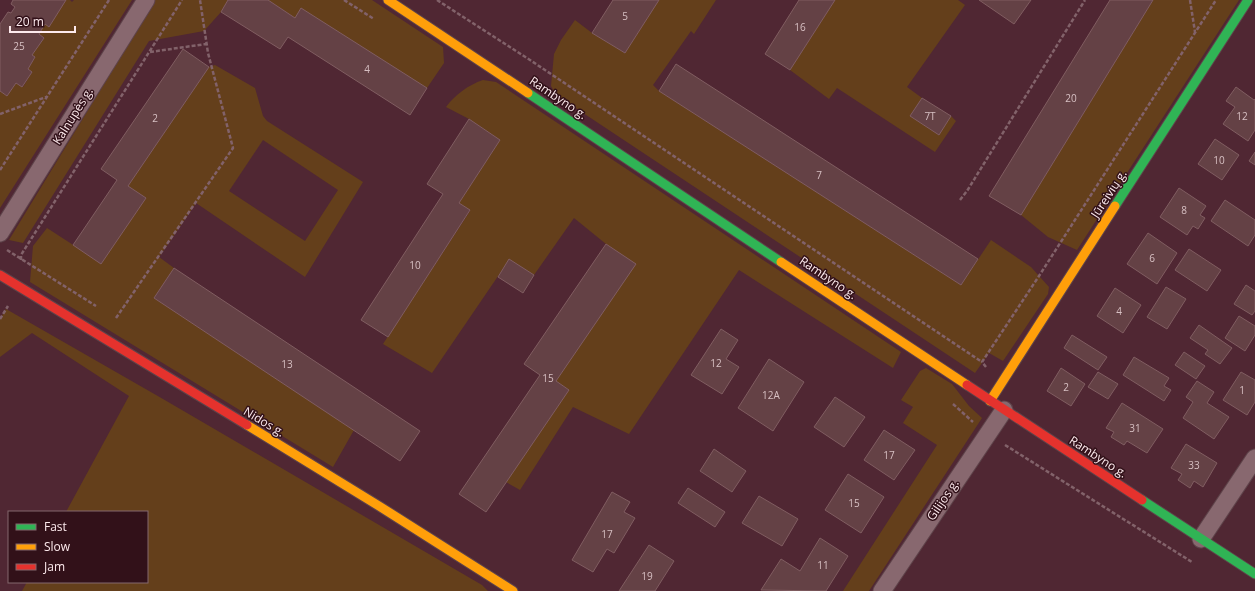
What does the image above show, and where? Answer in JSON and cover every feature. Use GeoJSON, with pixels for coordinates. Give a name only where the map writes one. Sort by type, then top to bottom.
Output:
{"type":"FeatureCollection","features":[{"type":"Feature","properties":{"kind":"street","name":"Kalnupės g."},"geometry":{"type":"LineString","coordinates":[[0,232],[146,0]]}},
{"type":"Feature","properties":{"kind":"street","name":"Rambyno g."},"geometry":{"type":"LineString","coordinates":[[388,0],[997,405],[1255,574]]}},
{"type":"Feature","properties":{"kind":"street","name":"Jūreivių g."},"geometry":{"type":"LineString","coordinates":[[997,405],[1001,383],[1248,0]]}},
{"type":"Feature","properties":{"kind":"street","name":"Nidos g."},"geometry":{"type":"LineString","coordinates":[[0,276],[372,502],[513,591]]}},
{"type":"Feature","properties":{"kind":"street","name":"Gilijos g."},"geometry":{"type":"LineString","coordinates":[[882,591],[997,405]]}},
{"type":"Feature","properties":{"kind":"street"},"geometry":{"type":"LineString","coordinates":[[1201,539],[1255,458]]}},
{"type":"Feature","properties":{"kind":"path"},"geometry":{"type":"LineString","coordinates":[[0,170],[109,0]]}},
{"type":"Feature","properties":{"kind":"path"},"geometry":{"type":"LineString","coordinates":[[0,318],[20,288],[21,255],[182,0]]}},
{"type":"Feature","properties":{"kind":"path"},"geometry":{"type":"LineString","coordinates":[[116,318],[233,148],[206,44],[200,0]]}},
{"type":"Feature","properties":{"kind":"path"},"geometry":{"type":"LineString","coordinates":[[437,0],[530,60],[982,362],[1001,383]]}},
{"type":"Feature","properties":{"kind":"path"},"geometry":{"type":"LineString","coordinates":[[960,200],[1085,0]]}},
{"type":"Feature","properties":{"kind":"path"},"geometry":{"type":"LineString","coordinates":[[1190,0],[1196,32]]}},
{"type":"Feature","properties":{"kind":"path"},"geometry":{"type":"LineString","coordinates":[[982,362],[1043,271],[1216,0]]}},
{"type":"Feature","properties":{"kind":"path"},"geometry":{"type":"LineString","coordinates":[[150,52],[206,44]]}},
{"type":"Feature","properties":{"kind":"path"},"geometry":{"type":"LineString","coordinates":[[0,114],[46,98]]}},
{"type":"Feature","properties":{"kind":"shaded area"},"geometry":{"type":"Polygon","coordinates":[[[66,0],[70,0],[72,2],[74,0],[132,0],[0,208],[0,91],[7,96],[16,83],[23,87],[32,72],[28,69],[35,57],[32,55],[44,38],[39,34],[45,24],[49,26],[66,0]]]}},
{"type":"Feature","properties":{"kind":"shaded area"},"geometry":{"type":"Polygon","coordinates":[[[155,0],[228,0],[221,12],[204,31],[149,41],[23,243],[9,240],[155,0]]]}},
{"type":"Feature","properties":{"kind":"shaded area"},"geometry":{"type":"Polygon","coordinates":[[[268,0],[372,0],[443,47],[444,63],[427,88],[295,18],[268,0]]]}},
{"type":"Feature","properties":{"kind":"shaded area"},"geometry":{"type":"Polygon","coordinates":[[[659,0],[716,0],[694,34],[691,31],[653,85],[659,91],[961,285],[991,240],[1031,267],[1049,287],[1048,294],[1003,361],[989,353],[975,373],[556,95],[551,86],[554,54],[561,40],[575,20],[592,33],[625,53],[659,0]]]}},
{"type":"Feature","properties":{"kind":"shaded area"},"geometry":{"type":"Polygon","coordinates":[[[835,0],[958,0],[965,5],[907,87],[922,98],[910,116],[939,135],[951,116],[956,121],[935,152],[837,88],[829,99],[790,70],[835,0]]]}},
{"type":"Feature","properties":{"kind":"shaded area"},"geometry":{"type":"Polygon","coordinates":[[[1153,0],[1239,0],[1077,250],[1048,237],[1021,215],[1153,0]]]}},
{"type":"Feature","properties":{"kind":"shaded area"},"geometry":{"type":"Polygon","coordinates":[[[215,65],[255,88],[263,116],[267,121],[363,182],[305,277],[196,203],[159,257],[174,268],[154,298],[354,430],[333,467],[30,282],[33,246],[47,228],[101,263],[146,198],[128,186],[209,67],[215,65]],[[263,140],[229,191],[305,241],[338,190],[263,140]]]}},
{"type":"Feature","properties":{"kind":"shaded area"},"geometry":{"type":"Polygon","coordinates":[[[483,80],[496,82],[901,352],[893,368],[739,270],[629,434],[573,407],[520,490],[506,482],[569,390],[556,381],[635,264],[606,244],[574,218],[534,275],[509,260],[432,373],[383,344],[470,211],[459,203],[500,140],[469,119],[446,107],[453,98],[462,91],[483,80]]]}},
{"type":"Feature","properties":{"kind":"shaded area"},"geometry":{"type":"Polygon","coordinates":[[[6,309],[482,585],[488,591],[22,591],[26,583],[148,583],[148,511],[67,511],[129,396],[32,333],[0,357],[0,319],[6,309]]]}},
{"type":"Feature","properties":{"kind":"shaded area"},"geometry":{"type":"Polygon","coordinates":[[[926,368],[952,384],[969,406],[982,418],[869,591],[843,591],[937,445],[903,423],[913,407],[901,400],[920,371],[926,368]]]}},
{"type":"Feature","properties":{"kind":"building"},"geometry":{"type":"Polygon","coordinates":[[[13,0],[66,0],[49,27],[45,24],[39,34],[44,38],[32,55],[35,57],[28,69],[32,72],[22,87],[16,83],[7,96],[0,91],[0,24],[8,12],[11,13],[15,7],[11,4],[13,0]]]}},
{"type":"Feature","properties":{"kind":"building"},"geometry":{"type":"Polygon","coordinates":[[[228,0],[268,0],[295,18],[301,8],[427,88],[410,115],[288,37],[280,49],[221,12],[228,0]]]}},
{"type":"Feature","properties":{"kind":"building"},"geometry":{"type":"Polygon","coordinates":[[[613,0],[659,0],[625,53],[592,33],[613,0]]]}},
{"type":"Feature","properties":{"kind":"building"},"geometry":{"type":"Polygon","coordinates":[[[799,0],[835,0],[790,70],[765,54],[799,0]]]}},
{"type":"Feature","properties":{"kind":"building"},"geometry":{"type":"Polygon","coordinates":[[[979,0],[1031,0],[1014,24],[979,0]]]}},
{"type":"Feature","properties":{"kind":"building"},"geometry":{"type":"Polygon","coordinates":[[[1110,0],[1153,0],[1021,215],[989,196],[1110,0]]]}},
{"type":"Feature","properties":{"kind":"building"},"geometry":{"type":"Polygon","coordinates":[[[183,49],[209,67],[128,186],[146,198],[101,264],[73,245],[117,180],[101,169],[183,49]]]}},
{"type":"Feature","properties":{"kind":"building"},"geometry":{"type":"Polygon","coordinates":[[[676,64],[978,259],[961,285],[659,91],[676,64]]]}},
{"type":"Feature","properties":{"kind":"building"},"geometry":{"type":"Polygon","coordinates":[[[1236,87],[1254,100],[1255,99],[1255,130],[1248,141],[1223,124],[1235,107],[1226,101],[1236,87]]]}},
{"type":"Feature","properties":{"kind":"building"},"geometry":{"type":"Polygon","coordinates":[[[922,98],[951,116],[939,135],[910,116],[922,98]]]}},
{"type":"Feature","properties":{"kind":"building"},"geometry":{"type":"Polygon","coordinates":[[[469,119],[500,140],[459,203],[470,210],[388,337],[361,320],[443,194],[427,184],[469,119]]]}},
{"type":"Feature","properties":{"kind":"building"},"geometry":{"type":"Polygon","coordinates":[[[1215,139],[1239,155],[1222,180],[1198,164],[1215,139]]]}},
{"type":"Feature","properties":{"kind":"building"},"geometry":{"type":"Polygon","coordinates":[[[1255,152],[1255,165],[1249,161],[1255,152]]]}},
{"type":"Feature","properties":{"kind":"building"},"geometry":{"type":"Polygon","coordinates":[[[1179,188],[1206,206],[1200,215],[1205,218],[1198,229],[1193,226],[1187,235],[1160,217],[1179,188]]]}},
{"type":"Feature","properties":{"kind":"building"},"geometry":{"type":"Polygon","coordinates":[[[1225,200],[1255,220],[1255,235],[1248,246],[1211,221],[1225,200]]]}},
{"type":"Feature","properties":{"kind":"building"},"geometry":{"type":"Polygon","coordinates":[[[1148,233],[1177,253],[1157,284],[1127,264],[1148,233]]]}},
{"type":"Feature","properties":{"kind":"building"},"geometry":{"type":"Polygon","coordinates":[[[606,244],[636,264],[556,381],[569,390],[486,512],[459,494],[540,375],[524,364],[606,244]]]}},
{"type":"Feature","properties":{"kind":"building"},"geometry":{"type":"Polygon","coordinates":[[[1189,249],[1221,270],[1207,291],[1175,270],[1189,249]]]}},
{"type":"Feature","properties":{"kind":"building"},"geometry":{"type":"Polygon","coordinates":[[[509,259],[534,275],[523,293],[498,277],[509,259]]]}},
{"type":"Feature","properties":{"kind":"building"},"geometry":{"type":"Polygon","coordinates":[[[174,268],[420,431],[400,461],[154,298],[174,268]]]}},
{"type":"Feature","properties":{"kind":"building"},"geometry":{"type":"Polygon","coordinates":[[[1246,285],[1255,291],[1255,311],[1252,315],[1234,304],[1246,285]]]}},
{"type":"Feature","properties":{"kind":"building"},"geometry":{"type":"Polygon","coordinates":[[[1166,287],[1186,299],[1167,329],[1147,317],[1166,287]]]}},
{"type":"Feature","properties":{"kind":"building"},"geometry":{"type":"Polygon","coordinates":[[[1115,288],[1141,305],[1123,333],[1097,316],[1115,288]]]}},
{"type":"Feature","properties":{"kind":"building"},"geometry":{"type":"Polygon","coordinates":[[[1239,316],[1255,326],[1255,335],[1245,351],[1225,338],[1239,316]]]}},
{"type":"Feature","properties":{"kind":"building"},"geometry":{"type":"Polygon","coordinates":[[[1199,325],[1232,348],[1220,364],[1205,354],[1208,350],[1190,338],[1199,325]]]}},
{"type":"Feature","properties":{"kind":"building"},"geometry":{"type":"Polygon","coordinates":[[[721,329],[738,340],[726,359],[739,367],[722,394],[691,375],[721,329]]]}},
{"type":"Feature","properties":{"kind":"building"},"geometry":{"type":"Polygon","coordinates":[[[1072,335],[1107,357],[1098,370],[1064,348],[1072,335]]]}},
{"type":"Feature","properties":{"kind":"building"},"geometry":{"type":"Polygon","coordinates":[[[1184,352],[1205,366],[1196,379],[1175,365],[1184,352]]]}},
{"type":"Feature","properties":{"kind":"building"},"geometry":{"type":"Polygon","coordinates":[[[1134,357],[1169,378],[1164,386],[1171,390],[1164,401],[1123,375],[1134,357]]]}},
{"type":"Feature","properties":{"kind":"building"},"geometry":{"type":"Polygon","coordinates":[[[769,359],[804,382],[773,431],[738,408],[769,359]]]}},
{"type":"Feature","properties":{"kind":"building"},"geometry":{"type":"Polygon","coordinates":[[[1061,368],[1085,384],[1071,406],[1047,391],[1061,368]]]}},
{"type":"Feature","properties":{"kind":"building"},"geometry":{"type":"Polygon","coordinates":[[[1098,372],[1118,384],[1108,399],[1088,387],[1098,372]]]}},
{"type":"Feature","properties":{"kind":"building"},"geometry":{"type":"Polygon","coordinates":[[[1241,372],[1255,380],[1255,402],[1247,415],[1223,400],[1241,372]]]}},
{"type":"Feature","properties":{"kind":"building"},"geometry":{"type":"Polygon","coordinates":[[[1197,381],[1214,392],[1207,403],[1229,417],[1214,439],[1183,418],[1193,402],[1186,397],[1197,381]]]}},
{"type":"Feature","properties":{"kind":"building"},"geometry":{"type":"Polygon","coordinates":[[[835,397],[865,417],[844,447],[814,427],[835,397]]]}},
{"type":"Feature","properties":{"kind":"building"},"geometry":{"type":"Polygon","coordinates":[[[1122,403],[1163,429],[1147,453],[1127,441],[1124,445],[1111,437],[1114,432],[1106,428],[1122,403]]]}},
{"type":"Feature","properties":{"kind":"building"},"geometry":{"type":"Polygon","coordinates":[[[884,430],[915,450],[894,480],[864,460],[884,430]]]}},
{"type":"Feature","properties":{"kind":"building"},"geometry":{"type":"Polygon","coordinates":[[[1186,444],[1217,463],[1203,487],[1194,481],[1190,488],[1178,480],[1182,474],[1171,468],[1186,444]]]}},
{"type":"Feature","properties":{"kind":"building"},"geometry":{"type":"Polygon","coordinates":[[[714,449],[746,471],[732,492],[700,471],[714,449]]]}},
{"type":"Feature","properties":{"kind":"building"},"geometry":{"type":"Polygon","coordinates":[[[848,474],[884,497],[861,533],[825,510],[848,474]]]}},
{"type":"Feature","properties":{"kind":"building"},"geometry":{"type":"Polygon","coordinates":[[[688,488],[725,512],[715,527],[678,503],[688,488]]]}},
{"type":"Feature","properties":{"kind":"building"},"geometry":{"type":"Polygon","coordinates":[[[612,492],[630,502],[624,512],[635,518],[614,553],[607,549],[593,572],[572,560],[612,492]]]}},
{"type":"Feature","properties":{"kind":"building"},"geometry":{"type":"Polygon","coordinates":[[[759,496],[798,519],[782,546],[742,523],[759,496]]]}},
{"type":"Feature","properties":{"kind":"building"},"geometry":{"type":"Polygon","coordinates":[[[820,538],[848,556],[826,591],[761,590],[781,559],[800,571],[820,538]]]}},
{"type":"Feature","properties":{"kind":"building"},"geometry":{"type":"Polygon","coordinates":[[[649,545],[674,561],[655,591],[619,591],[649,545]]]}},
{"type":"Feature","properties":{"kind":"traffic: fast"},"geometry":{"type":"LineString","coordinates":[[1115,206],[1248,0]]}},
{"type":"Feature","properties":{"kind":"traffic: fast"},"geometry":{"type":"LineString","coordinates":[[528,93],[781,262]]}},
{"type":"Feature","properties":{"kind":"traffic: fast"},"geometry":{"type":"LineString","coordinates":[[1142,500],[1255,574]]}},
{"type":"Feature","properties":{"kind":"traffic: slow"},"geometry":{"type":"LineString","coordinates":[[388,0],[528,93]]}},
{"type":"Feature","properties":{"kind":"traffic: slow"},"geometry":{"type":"LineString","coordinates":[[990,401],[1115,206]]}},
{"type":"Feature","properties":{"kind":"traffic: slow"},"geometry":{"type":"LineString","coordinates":[[781,262],[967,385]]}},
{"type":"Feature","properties":{"kind":"traffic: slow"},"geometry":{"type":"LineString","coordinates":[[247,425],[513,591]]}},
{"type":"Feature","properties":{"kind":"traffic: jam"},"geometry":{"type":"LineString","coordinates":[[0,275],[247,425]]}},
{"type":"Feature","properties":{"kind":"traffic: jam"},"geometry":{"type":"LineString","coordinates":[[967,385],[1142,500]]}}]}
